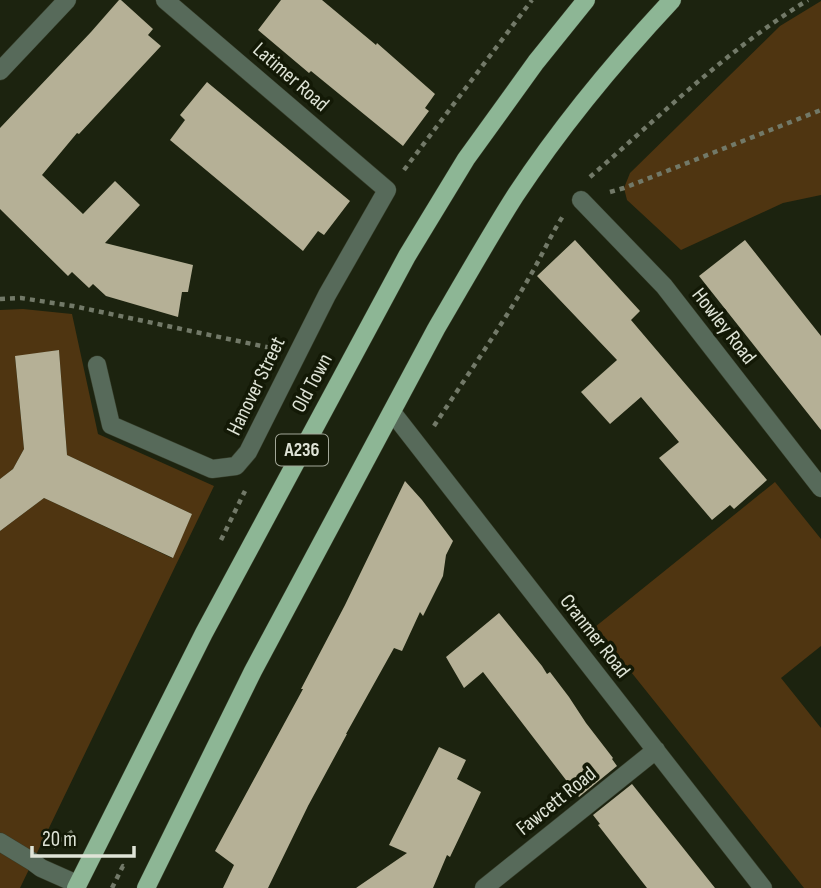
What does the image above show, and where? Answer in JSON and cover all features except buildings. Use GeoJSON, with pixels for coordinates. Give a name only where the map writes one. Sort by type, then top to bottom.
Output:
{"type":"FeatureCollection","features":[{"type":"Feature","properties":{"kind":"main road","name":"Old Town"},"geometry":{"type":"LineString","coordinates":[[76,886],[204,633],[407,256],[466,159],[586,0]]}},
{"type":"Feature","properties":{"kind":"main road","name":"A236"},"geometry":{"type":"LineString","coordinates":[[146,888],[253,671],[436,329],[516,195],[605,75],[672,0]]}},
{"type":"Feature","properties":{"kind":"street"},"geometry":{"type":"LineString","coordinates":[[0,71],[67,0]]}},
{"type":"Feature","properties":{"kind":"street","name":"Latimer Road"},"geometry":{"type":"LineString","coordinates":[[164,0],[387,190]]}},
{"type":"Feature","properties":{"kind":"street","name":"Hanover Street"},"geometry":{"type":"LineString","coordinates":[[97,365],[111,425],[212,469],[236,466],[248,453],[327,295],[387,190]]}},
{"type":"Feature","properties":{"kind":"street","name":"Howley Road"},"geometry":{"type":"LineString","coordinates":[[581,200],[664,286],[821,488]]}},
{"type":"Feature","properties":{"kind":"street","name":"Cranmer Road"},"geometry":{"type":"LineString","coordinates":[[392,412],[763,888]]}},
{"type":"Feature","properties":{"kind":"street","name":"Fawcett Road"},"geometry":{"type":"LineString","coordinates":[[484,888],[656,750]]}},
{"type":"Feature","properties":{"kind":"street"},"geometry":{"type":"LineString","coordinates":[[0,842],[76,886]]}},
{"type":"Feature","properties":{"kind":"path"},"geometry":{"type":"LineString","coordinates":[[387,190],[532,0]]}},
{"type":"Feature","properties":{"kind":"path"},"geometry":{"type":"LineString","coordinates":[[581,200],[588,179],[710,72],[777,19],[808,0]]}},
{"type":"Feature","properties":{"kind":"path"},"geometry":{"type":"LineString","coordinates":[[419,448],[498,329],[536,267],[564,213],[581,200],[624,188],[821,110]]}},
{"type":"Feature","properties":{"kind":"path"},"geometry":{"type":"LineString","coordinates":[[0,299],[21,298],[73,306],[297,354]]}},
{"type":"Feature","properties":{"kind":"shaded area"},"geometry":{"type":"Polygon","coordinates":[[[821,1],[821,195],[783,203],[681,250],[627,200],[624,188],[630,173],[780,26],[821,1]]]}},
{"type":"Feature","properties":{"kind":"shaded area"},"geometry":{"type":"Polygon","coordinates":[[[23,309],[72,314],[98,434],[214,486],[20,888],[0,888],[0,531],[44,498],[172,558],[192,514],[67,455],[59,350],[15,357],[24,449],[13,469],[0,479],[0,310],[23,309]]]}},
{"type":"Feature","properties":{"kind":"shaded area"},"geometry":{"type":"Polygon","coordinates":[[[775,482],[821,539],[821,646],[781,678],[821,728],[821,888],[804,888],[595,627],[775,482]]]}}]}
